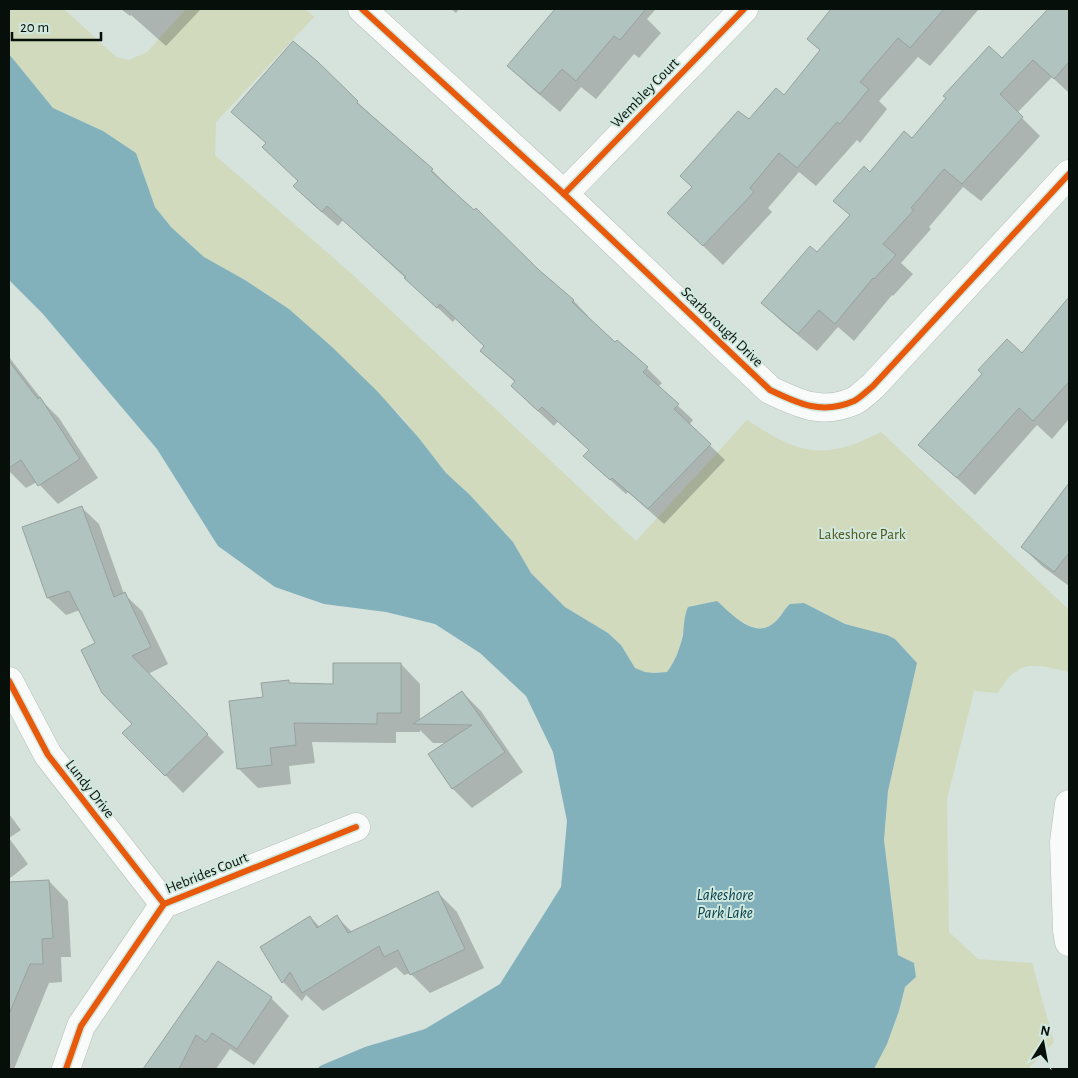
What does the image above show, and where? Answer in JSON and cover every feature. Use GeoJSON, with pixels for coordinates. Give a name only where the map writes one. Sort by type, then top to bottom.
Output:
{"type":"FeatureCollection","features":[{"type":"Feature","properties":{"kind":"street","name":"Scarborough Drive"},"geometry":{"type":"LineString","coordinates":[[362,9],[564,194],[770,390],[801,405],[829,408],[855,400],[873,386],[1069,174]]}},
{"type":"Feature","properties":{"kind":"street","name":"Wembley Court"},"geometry":{"type":"LineString","coordinates":[[564,194],[744,9]]}},
{"type":"Feature","properties":{"kind":"street","name":"Lundy Drive"},"geometry":{"type":"LineString","coordinates":[[9,681],[48,755],[164,904]]}},
{"type":"Feature","properties":{"kind":"street"},"geometry":{"type":"LineString","coordinates":[[1069,804],[1064,842],[1069,942]]}},
{"type":"Feature","properties":{"kind":"street","name":"Hebrides Court"},"geometry":{"type":"LineString","coordinates":[[66,1069],[81,1026],[164,904],[356,827]]}},
{"type":"Feature","properties":{"kind":"green space","name":"Lakeshore Park"},"geometry":{"type":"Polygon","coordinates":[[[9,9],[64,9],[116,57],[129,60],[147,52],[186,9],[305,9],[314,17],[216,122],[215,155],[353,275],[636,541],[747,420],[783,441],[807,449],[820,450],[848,446],[881,432],[1069,610],[1068,672],[1046,667],[1028,666],[1013,674],[998,693],[974,691],[947,799],[949,932],[978,959],[1032,963],[1054,1042],[1028,1069],[874,1069],[887,1044],[899,1011],[905,987],[916,977],[914,963],[898,955],[884,840],[888,791],[917,663],[895,639],[887,635],[845,624],[804,603],[790,604],[773,624],[764,628],[750,626],[741,621],[686,613],[678,652],[667,672],[645,672],[635,668],[621,645],[608,633],[565,607],[531,573],[513,542],[470,495],[446,473],[402,417],[289,309],[245,280],[204,257],[171,227],[155,207],[136,153],[103,131],[53,108],[9,54],[9,9]]]}},
{"type":"Feature","properties":{"kind":"water","name":"Lakeshore Park Lake"},"geometry":{"type":"Polygon","coordinates":[[[9,54],[53,108],[103,131],[136,153],[155,207],[171,227],[204,257],[245,280],[289,309],[332,347],[378,392],[418,437],[446,473],[470,495],[513,542],[531,573],[565,607],[608,633],[621,645],[635,668],[645,672],[667,672],[675,659],[680,645],[688,607],[717,601],[736,618],[752,627],[759,628],[767,627],[775,622],[790,604],[804,603],[845,624],[887,635],[895,639],[917,663],[888,791],[884,840],[898,955],[914,963],[916,977],[905,987],[899,1011],[887,1044],[874,1069],[317,1069],[365,1047],[425,1029],[500,984],[561,887],[567,821],[553,752],[526,696],[480,653],[435,624],[386,612],[324,604],[275,587],[218,546],[157,449],[43,314],[9,280],[9,54]]]}},
{"type":"Feature","properties":{"kind":"building"},"geometry":{"type":"Polygon","coordinates":[[[555,9],[646,9],[620,40],[614,36],[576,81],[562,69],[540,94],[507,66],[555,9]]]}},
{"type":"Feature","properties":{"kind":"building"},"geometry":{"type":"Polygon","coordinates":[[[831,9],[944,9],[910,48],[898,38],[860,82],[869,89],[840,124],[837,122],[797,168],[779,153],[750,188],[754,192],[703,246],[667,213],[692,187],[680,176],[738,111],[749,119],[776,88],[784,95],[820,50],[807,39],[831,9]]]}},
{"type":"Feature","properties":{"kind":"building"},"geometry":{"type":"Polygon","coordinates":[[[1048,9],[1069,9],[1069,62],[1054,79],[1033,60],[1000,94],[1023,117],[962,184],[944,169],[911,208],[914,210],[883,244],[896,255],[873,278],[835,324],[819,310],[798,334],[761,303],[810,246],[817,252],[850,215],[833,201],[864,166],[870,172],[904,131],[912,138],[946,98],[943,96],[989,46],[1002,58],[1048,9]]]}},
{"type":"Feature","properties":{"kind":"building"},"geometry":{"type":"Polygon","coordinates":[[[293,41],[317,61],[358,101],[357,103],[433,169],[431,171],[474,210],[476,208],[539,270],[574,300],[572,302],[615,342],[617,340],[648,367],[643,372],[679,404],[674,409],[711,444],[648,509],[612,478],[610,480],[583,456],[589,450],[542,407],[538,411],[511,386],[515,381],[480,351],[484,346],[440,304],[437,308],[404,278],[406,277],[327,206],[322,212],[293,186],[298,181],[262,147],[266,143],[231,112],[293,41]]]}},
{"type":"Feature","properties":{"kind":"building"},"geometry":{"type":"Polygon","coordinates":[[[1069,297],[1069,382],[1033,421],[1019,408],[957,478],[918,445],[982,374],[978,370],[1007,339],[1022,353],[1069,297]]]}},
{"type":"Feature","properties":{"kind":"building"},"geometry":{"type":"Polygon","coordinates":[[[9,361],[38,399],[40,397],[80,459],[38,486],[21,460],[9,468],[9,361]]]}},
{"type":"Feature","properties":{"kind":"building"},"geometry":{"type":"Polygon","coordinates":[[[1069,483],[1069,553],[1054,572],[1021,547],[1069,483]]]}},
{"type":"Feature","properties":{"kind":"building"},"geometry":{"type":"Polygon","coordinates":[[[82,506],[114,597],[125,592],[151,647],[132,656],[208,734],[165,776],[122,733],[132,724],[102,693],[81,650],[95,643],[69,591],[47,598],[22,527],[82,506]]]}},
{"type":"Feature","properties":{"kind":"building"},"geometry":{"type":"Polygon","coordinates":[[[333,663],[401,663],[401,713],[377,713],[377,724],[294,723],[296,745],[270,748],[272,765],[237,769],[229,701],[263,697],[261,683],[289,680],[289,683],[333,684],[333,663]]]}},
{"type":"Feature","properties":{"kind":"building"},"geometry":{"type":"Polygon","coordinates":[[[462,691],[505,752],[452,789],[428,754],[472,725],[413,724],[462,691]]]}},
{"type":"Feature","properties":{"kind":"building"},"geometry":{"type":"Polygon","coordinates":[[[49,880],[53,938],[42,939],[43,964],[30,964],[9,1014],[9,882],[49,880]]]}},
{"type":"Feature","properties":{"kind":"building"},"geometry":{"type":"Polygon","coordinates":[[[438,891],[465,949],[410,975],[398,950],[384,957],[379,946],[302,993],[290,972],[282,983],[260,947],[310,916],[317,928],[337,915],[348,933],[438,891]]]}},
{"type":"Feature","properties":{"kind":"building"},"geometry":{"type":"Polygon","coordinates":[[[218,961],[272,997],[237,1049],[212,1033],[206,1042],[196,1035],[179,1069],[143,1069],[218,961]]]}},
{"type":"Feature","properties":{"kind":"cycle path"},"geometry":{"type":"LineString","coordinates":[[362,9],[564,194],[770,390],[791,400],[811,406],[831,407],[842,405],[856,400],[873,386],[1069,174]]}},
{"type":"Feature","properties":{"kind":"cycle path"},"geometry":{"type":"LineString","coordinates":[[564,194],[744,9]]}},
{"type":"Feature","properties":{"kind":"cycle path"},"geometry":{"type":"LineString","coordinates":[[9,681],[48,755],[164,904]]}},
{"type":"Feature","properties":{"kind":"cycle path"},"geometry":{"type":"LineString","coordinates":[[66,1069],[81,1026],[164,904],[356,827]]}}]}
